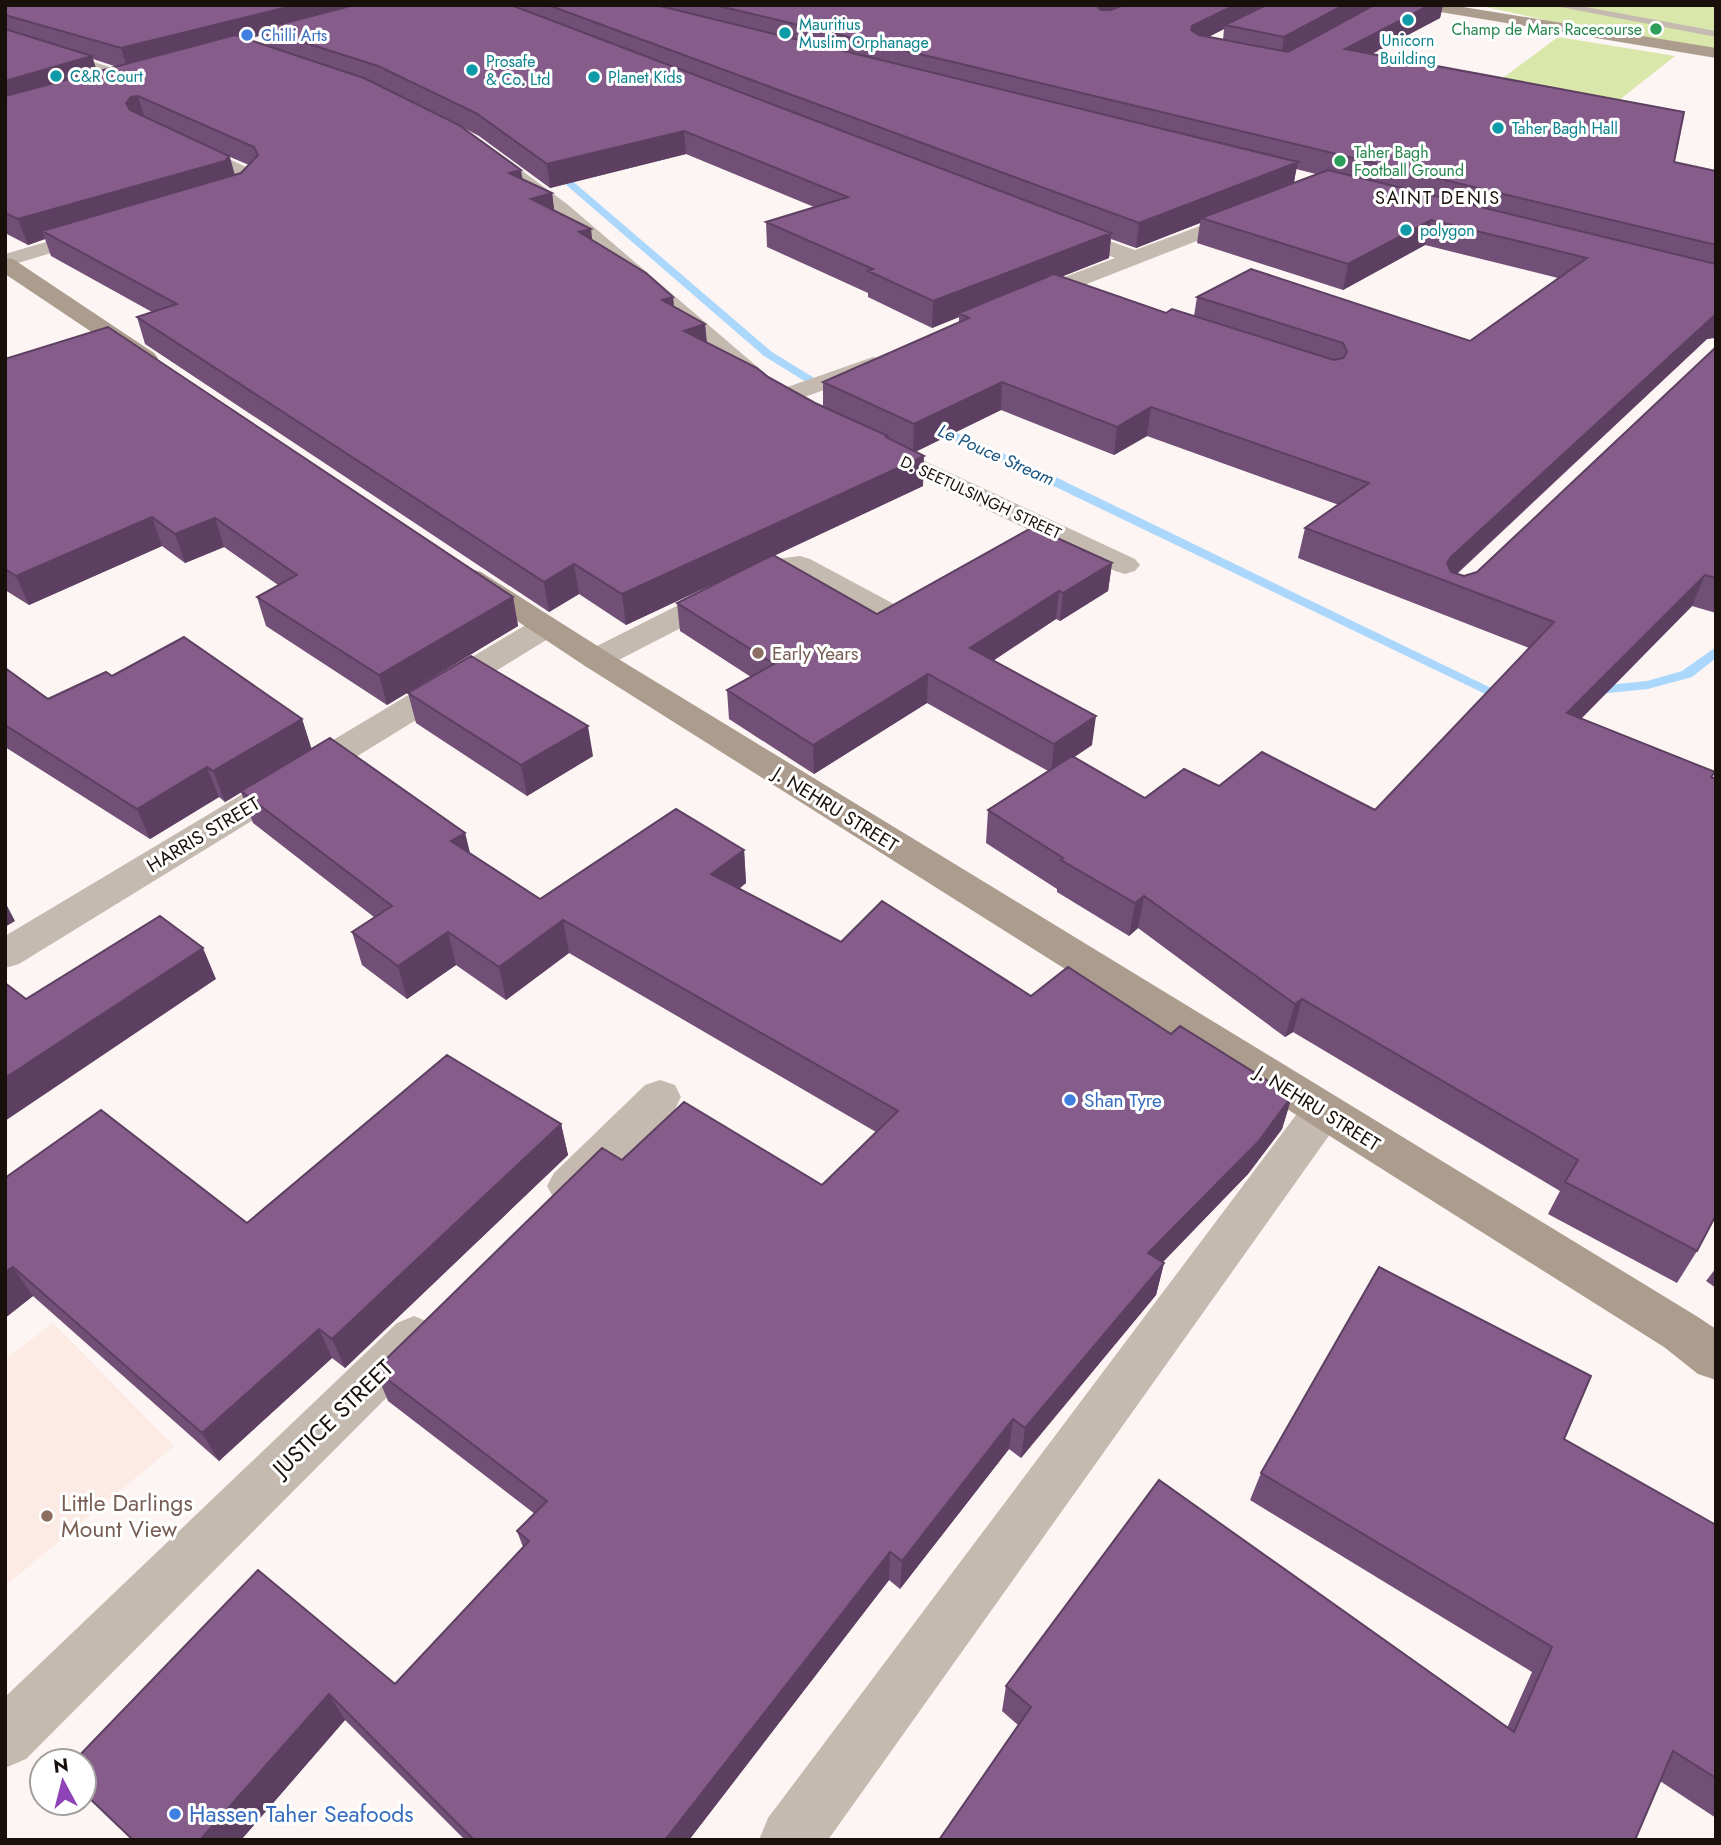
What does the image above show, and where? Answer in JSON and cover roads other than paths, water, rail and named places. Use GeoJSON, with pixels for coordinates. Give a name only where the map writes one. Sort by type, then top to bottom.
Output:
{"type":"FeatureCollection","features":[{"type":"Feature","properties":{"kind":"main road"},"geometry":{"type":"LineString","coordinates":[[1422,5],[1716,53]]}},
{"type":"Feature","properties":{"kind":"main road"},"geometry":{"type":"LineString","coordinates":[[102,85],[133,77]]}},
{"type":"Feature","properties":{"kind":"main road"},"geometry":{"type":"LineString","coordinates":[[5,262],[99,339],[167,373]]}},
{"type":"Feature","properties":{"kind":"main road","name":"J. NEHRU STREET"},"geometry":{"type":"LineString","coordinates":[[442,558],[596,659],[1698,1345],[1716,1373]]}},
{"type":"Feature","properties":{"kind":"street"},"geometry":{"type":"LineString","coordinates":[[5,40],[133,77]]}},
{"type":"Feature","properties":{"kind":"street"},"geometry":{"type":"LineString","coordinates":[[168,137],[252,177],[240,191],[201,202]]}},
{"type":"Feature","properties":{"kind":"street"},"geometry":{"type":"LineString","coordinates":[[493,159],[560,208],[779,398],[802,411]]}},
{"type":"Feature","properties":{"kind":"street"},"geometry":{"type":"LineString","coordinates":[[1004,309],[1271,205]]}},
{"type":"Feature","properties":{"kind":"street"},"geometry":{"type":"LineString","coordinates":[[1047,225],[1136,258]]}},
{"type":"Feature","properties":{"kind":"street"},"geometry":{"type":"LineString","coordinates":[[5,262],[110,230]]}},
{"type":"Feature","properties":{"kind":"street"},"geometry":{"type":"LineString","coordinates":[[1055,288],[1094,300]]}},
{"type":"Feature","properties":{"kind":"street"},"geometry":{"type":"LineString","coordinates":[[779,398],[883,360]]}},
{"type":"Feature","properties":{"kind":"street","name":"D. SEETULSINGH STREET"},"geometry":{"type":"LineString","coordinates":[[857,438],[1125,565]]}},
{"type":"Feature","properties":{"kind":"street"},"geometry":{"type":"LineString","coordinates":[[596,659],[778,566],[790,564],[800,565],[896,617]]}},
{"type":"Feature","properties":{"kind":"street","name":"HARRIS STREET"},"geometry":{"type":"LineString","coordinates":[[5,954],[545,627]]}},
{"type":"Feature","properties":{"kind":"street"},"geometry":{"type":"LineString","coordinates":[[541,1214],[660,1097]]}},
{"type":"Feature","properties":{"kind":"street"},"geometry":{"type":"LineString","coordinates":[[790,1840],[1323,1111]]}},
{"type":"Feature","properties":{"kind":"street","name":"JUSTICE STREET"},"geometry":{"type":"LineString","coordinates":[[5,1738],[442,1311]]}},
{"type":"Feature","properties":{"kind":"lane"},"geometry":{"type":"LineString","coordinates":[[1555,5],[1716,34]]}},
{"type":"Feature","properties":{"kind":"waterway","name":"Le Pouce Stream"},"geometry":{"type":"LineString","coordinates":[[552,168],[768,354],[815,383],[831,388]]}},
{"type":"Feature","properties":{"kind":"waterway","name":"Le Pouce Stream"},"geometry":{"type":"LineString","coordinates":[[929,425],[1039,474],[1511,701]]}},
{"type":"Feature","properties":{"kind":"waterway"},"geometry":{"type":"LineString","coordinates":[[1589,691],[1648,685],[1687,674],[1716,651]]}},
{"type":"Feature","properties":{"kind":"place","name":"Unicorn Building"},"geometry":{"type":"Point","coordinates":[1408,20]}},
{"type":"Feature","properties":{"kind":"place","name":"Champ de Mars Racecourse"},"geometry":{"type":"Point","coordinates":[1656,29]}},
{"type":"Feature","properties":{"kind":"place","name":"Mauritius Muslim Orphanage"},"geometry":{"type":"Point","coordinates":[785,33]}},
{"type":"Feature","properties":{"kind":"place","name":"Chilli Arts"},"geometry":{"type":"Point","coordinates":[247,35]}},
{"type":"Feature","properties":{"kind":"place","name":"Prosafe & Co. Ltd"},"geometry":{"type":"Point","coordinates":[472,70]}},
{"type":"Feature","properties":{"kind":"place","name":"C&R Court"},"geometry":{"type":"Point","coordinates":[56,76]}},
{"type":"Feature","properties":{"kind":"place","name":"Planet Kids"},"geometry":{"type":"Point","coordinates":[594,77]}},
{"type":"Feature","properties":{"kind":"place","name":"Taher Bagh Hall"},"geometry":{"type":"Point","coordinates":[1498,128]}},
{"type":"Feature","properties":{"kind":"place","name":"Taher Bagh Football Ground"},"geometry":{"type":"Point","coordinates":[1340,161]}},
{"type":"Feature","properties":{"kind":"place","name":"polygon"},"geometry":{"type":"Point","coordinates":[1406,230]}},
{"type":"Feature","properties":{"kind":"place","name":"Early Years"},"geometry":{"type":"Point","coordinates":[758,653]}},
{"type":"Feature","properties":{"kind":"place","name":"Shan Tyre"},"geometry":{"type":"Point","coordinates":[1070,1100]}},
{"type":"Feature","properties":{"kind":"place","name":"Little Darlings Mount View"},"geometry":{"type":"Point","coordinates":[47,1516]}},
{"type":"Feature","properties":{"kind":"place","name":"Hassen Taher Seafoods"},"geometry":{"type":"Point","coordinates":[175,1814]}},
{"type":"Feature","properties":{"kind":"district","name":"SAINT DENIS"},"geometry":{"type":"Point","coordinates":[1438,198]}}]}
